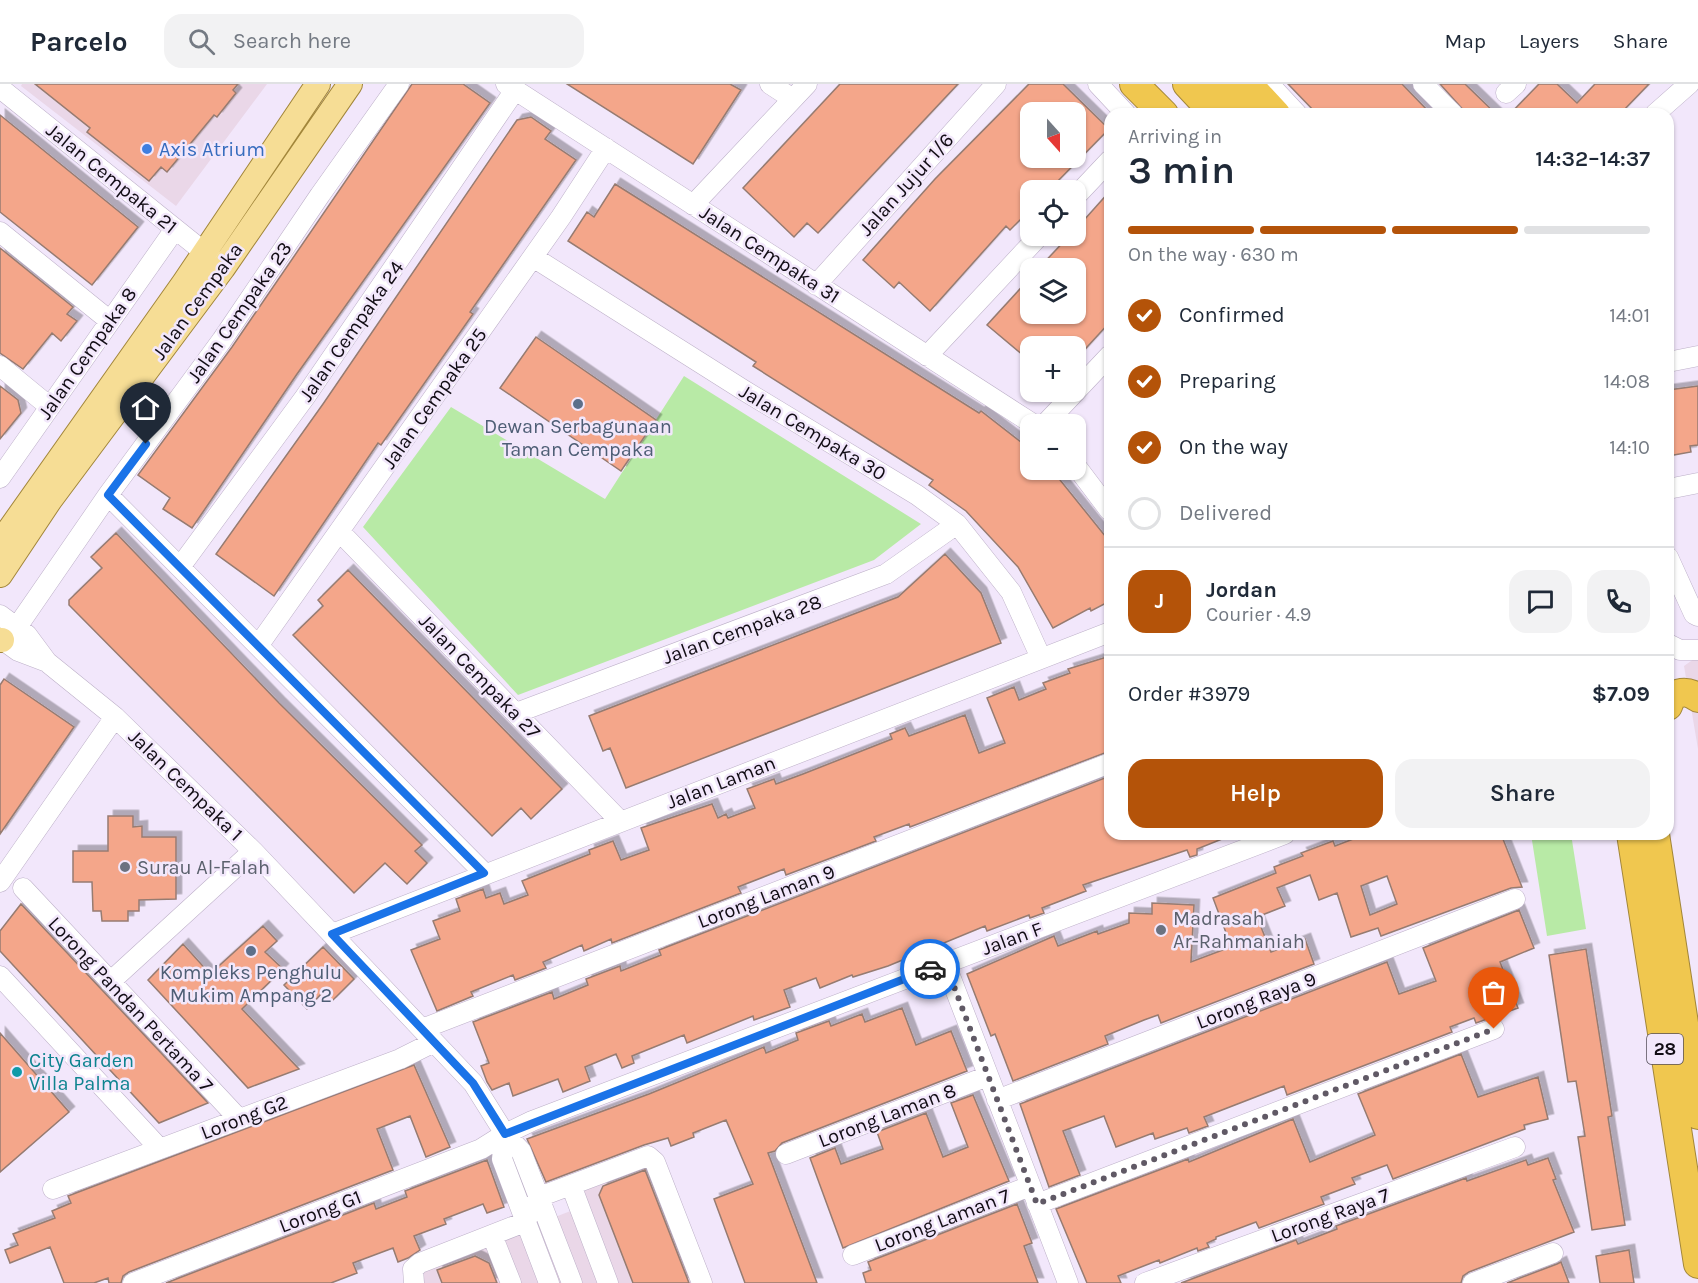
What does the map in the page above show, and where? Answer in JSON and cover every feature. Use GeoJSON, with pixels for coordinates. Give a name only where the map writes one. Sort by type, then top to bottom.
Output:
{"type":"FeatureCollection","features":[{"type":"Feature","properties":{"kind":"highway"},"geometry":{"type":"LineString","coordinates":[[1134,84],[1158,108]]}},
{"type":"Feature","properties":{"kind":"highway"},"geometry":{"type":"LineString","coordinates":[[1187,84],[1209,108]]}},
{"type":"Feature","properties":{"kind":"highway"},"geometry":{"type":"LineString","coordinates":[[1218,84],[1240,108]]}},
{"type":"Feature","properties":{"kind":"highway"},"geometry":{"type":"LineString","coordinates":[[1248,84],[1270,108]]}},
{"type":"Feature","properties":{"kind":"highway"},"geometry":{"type":"LineString","coordinates":[[1674,695],[1681,692],[1691,693],[1698,698]]}},
{"type":"Feature","properties":{"kind":"highway","name":"28"},"geometry":{"type":"LineString","coordinates":[[1632,840],[1698,1264]]}},
{"type":"Feature","properties":{"kind":"highway","name":"28"},"geometry":{"type":"LineString","coordinates":[[1656,840],[1698,1114]]}},
{"type":"Feature","properties":{"kind":"main road","name":"Jalan Cempaka"},"geometry":{"type":"LineString","coordinates":[[0,575],[214,260],[318,84]]}},
{"type":"Feature","properties":{"kind":"main road","name":"Jalan Cempaka"},"geometry":{"type":"LineString","coordinates":[[0,543],[350,84]]}},
{"type":"Feature","properties":{"kind":"street","name":"Jalan Cempaka 23"},"geometry":{"type":"LineString","coordinates":[[4,640],[222,340],[320,195],[399,84]]}},
{"type":"Feature","properties":{"kind":"street"},"geometry":{"type":"LineString","coordinates":[[770,84],[792,99]]}},
{"type":"Feature","properties":{"kind":"street"},"geometry":{"type":"LineString","coordinates":[[693,205],[807,84]]}},
{"type":"Feature","properties":{"kind":"street","name":"Jalan Jujur 1/6"},"geometry":{"type":"LineString","coordinates":[[816,285],[996,84]]}},
{"type":"Feature","properties":{"kind":"street"},"geometry":{"type":"LineString","coordinates":[[1098,84],[1120,108]]}},
{"type":"Feature","properties":{"kind":"street"},"geometry":{"type":"LineString","coordinates":[[1269,84],[1291,108]]}},
{"type":"Feature","properties":{"kind":"street"},"geometry":{"type":"LineString","coordinates":[[1423,84],[1447,108]]}},
{"type":"Feature","properties":{"kind":"street"},"geometry":{"type":"LineString","coordinates":[[1662,108],[1689,84]]}},
{"type":"Feature","properties":{"kind":"street","name":"Jalan Cempaka 31"},"geometry":{"type":"LineString","coordinates":[[511,87],[1020,416]]}},
{"type":"Feature","properties":{"kind":"street","name":"Jalan Cempaka 24"},"geometry":{"type":"LineString","coordinates":[[180,567],[305,397],[511,87]]}},
{"type":"Feature","properties":{"kind":"street","name":"Jalan Cempaka 21"},"geometry":{"type":"LineString","coordinates":[[0,88],[214,260]]}},
{"type":"Feature","properties":{"kind":"street","name":"Jalan Cempaka 25"},"geometry":{"type":"LineString","coordinates":[[258,646],[533,257],[606,148]]}},
{"type":"Feature","properties":{"kind":"street"},"geometry":{"type":"LineString","coordinates":[[1086,185],[1104,166]]}},
{"type":"Feature","properties":{"kind":"street","name":"Jalan Cempaka 8"},"geometry":{"type":"LineString","coordinates":[[0,478],[175,229]]}},
{"type":"Feature","properties":{"kind":"street"},"geometry":{"type":"LineString","coordinates":[[0,232],[110,321]]}},
{"type":"Feature","properties":{"kind":"street"},"geometry":{"type":"LineString","coordinates":[[927,356],[1030,246]]}},
{"type":"Feature","properties":{"kind":"street","name":"Jalan Cempaka 30"},"geometry":{"type":"LineString","coordinates":[[533,257],[745,391],[917,495],[957,524],[1011,592],[1041,658]]}},
{"type":"Feature","properties":{"kind":"street"},"geometry":{"type":"LineString","coordinates":[[1674,361],[1698,357]]}},
{"type":"Feature","properties":{"kind":"street"},"geometry":{"type":"LineString","coordinates":[[1054,414],[1104,361]]}},
{"type":"Feature","properties":{"kind":"street"},"geometry":{"type":"LineString","coordinates":[[0,366],[50,406]]}},
{"type":"Feature","properties":{"kind":"street"},"geometry":{"type":"LineString","coordinates":[[1086,479],[1104,503]]}},
{"type":"Feature","properties":{"kind":"street"},"geometry":{"type":"LineString","coordinates":[[1674,488],[1698,483]]}},
{"type":"Feature","properties":{"kind":"street"},"geometry":{"type":"LineString","coordinates":[[108,495],[484,873]]}},
{"type":"Feature","properties":{"kind":"street","name":"Jalan Cempaka 28"},"geometry":{"type":"LineString","coordinates":[[516,713],[886,574],[957,524]]}},
{"type":"Feature","properties":{"kind":"street","name":"Jalan Cempaka 27"},"geometry":{"type":"LineString","coordinates":[[340,532],[620,821]]}},
{"type":"Feature","properties":{"kind":"street"},"geometry":{"type":"LineString","coordinates":[[1674,570],[1694,614],[1698,616]]}},
{"type":"Feature","properties":{"kind":"street","name":"Jalan Cempaka 1"},"geometry":{"type":"LineString","coordinates":[[0,615],[4,640],[18,651],[47,662],[115,717],[253,851],[473,1083],[505,1134],[521,1151],[572,1283]]}},
{"type":"Feature","properties":{"kind":"street","name":"Jalan Laman"},"geometry":{"type":"LineString","coordinates":[[332,934],[484,873],[1104,634]]}},
{"type":"Feature","properties":{"kind":"street"},"geometry":{"type":"LineString","coordinates":[[1674,648],[1680,650],[1698,650]]}},
{"type":"Feature","properties":{"kind":"street"},"geometry":{"type":"LineString","coordinates":[[0,882],[115,717]]}},
{"type":"Feature","properties":{"kind":"street","name":"Lorong Laman 9"},"geometry":{"type":"LineString","coordinates":[[428,1036],[1104,765]]}},
{"type":"Feature","properties":{"kind":"street","name":"Jalan F"},"geometry":{"type":"LineString","coordinates":[[505,1134],[945,963],[1246,841]]}},
{"type":"Feature","properties":{"kind":"street"},"geometry":{"type":"LineString","coordinates":[[110,982],[253,851]]}},
{"type":"Feature","properties":{"kind":"street","name":"Lorong Pandan Pertama 7"},"geometry":{"type":"LineString","coordinates":[[23,888],[238,1119]]}},
{"type":"Feature","properties":{"kind":"street","name":"Lorong Raya 9"},"geometry":{"type":"LineString","coordinates":[[998,1100],[1515,899]]}},
{"type":"Feature","properties":{"kind":"street"},"geometry":{"type":"LineString","coordinates":[[945,963],[1068,1283]]}},
{"type":"Feature","properties":{"kind":"street"},"geometry":{"type":"LineString","coordinates":[[0,976],[160,1149]]}},
{"type":"Feature","properties":{"kind":"street","name":"Lorong Laman 7"},"geometry":{"type":"LineString","coordinates":[[853,1255],[1034,1195],[1494,1029]]}},
{"type":"Feature","properties":{"kind":"street","name":"Lorong G2"},"geometry":{"type":"LineString","coordinates":[[54,1189],[400,1059],[428,1036]]}},
{"type":"Feature","properties":{"kind":"street","name":"Lorong Laman 8"},"geometry":{"type":"LineString","coordinates":[[786,1154],[988,1076]]}},
{"type":"Feature","properties":{"kind":"street"},"geometry":{"type":"LineString","coordinates":[[505,1134],[502,1159],[549,1283]]}},
{"type":"Feature","properties":{"kind":"street","name":"Lorong G1"},"geometry":{"type":"LineString","coordinates":[[133,1283],[482,1149],[505,1134]]}},
{"type":"Feature","properties":{"kind":"street","name":"Lorong Raya 7"},"geometry":{"type":"LineString","coordinates":[[1145,1283],[1515,1147]]}},
{"type":"Feature","properties":{"kind":"street"},"geometry":{"type":"LineString","coordinates":[[414,1283],[413,1269],[420,1263],[525,1222],[539,1197],[648,1156],[655,1162],[702,1283]]}},
{"type":"Feature","properties":{"kind":"street"},"geometry":{"type":"LineString","coordinates":[[571,1185],[608,1283]]}},
{"type":"Feature","properties":{"kind":"street"},"geometry":{"type":"LineString","coordinates":[[492,1235],[511,1283]]}},
{"type":"Feature","properties":{"kind":"street"},"geometry":{"type":"LineString","coordinates":[[1473,1283],[1553,1253]]}},
{"type":"Feature","properties":{"kind":"shaded area","name":"Axis Atrium"},"geometry":{"type":"Polygon","coordinates":[[[22,84],[267,84],[176,206],[21,86],[22,84]]]}},
{"type":"Feature","properties":{"kind":"shaded area"},"geometry":{"type":"Polygon","coordinates":[[[1698,656],[1698,749],[1684,666],[1698,656]]]}},
{"type":"Feature","properties":{"kind":"shaded area"},"geometry":{"type":"Polygon","coordinates":[[[650,1165],[696,1283],[422,1283],[423,1268],[586,1205],[580,1188],[650,1165]]]}},
{"type":"Feature","properties":{"kind":"green space"},"geometry":{"type":"Polygon","coordinates":[[[684,376],[921,524],[874,560],[518,695],[363,527],[451,407],[605,499],[684,376]]]}},
{"type":"Feature","properties":{"kind":"green space"},"geometry":{"type":"Polygon","coordinates":[[[1532,840],[1572,840],[1586,929],[1547,936],[1532,840]]]}},
{"type":"Feature","properties":{"kind":"building","name":"Axis Atrium"},"geometry":{"type":"Polygon","coordinates":[[[35,84],[238,84],[233,90],[236,93],[217,117],[214,115],[167,172],[161,167],[149,181],[87,132],[90,128],[35,84]]]}},
{"type":"Feature","properties":{"kind":"building"},"geometry":{"type":"Polygon","coordinates":[[[412,84],[463,84],[490,103],[297,374],[192,528],[163,509],[170,498],[138,475],[232,347],[412,84]]]}},
{"type":"Feature","properties":{"kind":"building"},"geometry":{"type":"Polygon","coordinates":[[[567,84],[730,84],[741,90],[693,164],[567,84]]]}},
{"type":"Feature","properties":{"kind":"building"},"geometry":{"type":"Polygon","coordinates":[[[840,84],[958,84],[818,233],[807,223],[794,237],[743,188],[840,84]]]}},
{"type":"Feature","properties":{"kind":"building"},"geometry":{"type":"Polygon","coordinates":[[[1029,84],[1063,84],[1081,102],[1020,102],[1020,168],[1071,168],[1059,180],[1020,180],[1020,220],[1010,230],[1006,226],[930,311],[899,282],[894,288],[863,260],[935,179],[1029,84]]]}},
{"type":"Feature","properties":{"kind":"building"},"geometry":{"type":"Polygon","coordinates":[[[1288,84],[1402,84],[1425,108],[1311,108],[1288,84]]]}},
{"type":"Feature","properties":{"kind":"building"},"geometry":{"type":"Polygon","coordinates":[[[1440,84],[1465,84],[1490,108],[1462,108],[1440,84]]]}},
{"type":"Feature","properties":{"kind":"building"},"geometry":{"type":"Polygon","coordinates":[[[1539,84],[1557,84],[1577,103],[1595,84],[1649,84],[1626,108],[1516,108],[1539,84]]]}},
{"type":"Feature","properties":{"kind":"building"},"geometry":{"type":"Polygon","coordinates":[[[1086,106],[1104,124],[1104,134],[1086,152],[1086,106]]]}},
{"type":"Feature","properties":{"kind":"building"},"geometry":{"type":"Polygon","coordinates":[[[0,115],[138,227],[92,285],[0,212],[0,115]]]}},
{"type":"Feature","properties":{"kind":"building"},"geometry":{"type":"Polygon","coordinates":[[[531,117],[551,131],[545,139],[576,160],[470,312],[473,314],[381,445],[378,443],[274,596],[216,554],[323,404],[517,120],[531,117]]]}},
{"type":"Feature","properties":{"kind":"building"},"geometry":{"type":"Polygon","coordinates":[[[615,184],[979,413],[981,411],[1020,441],[1020,480],[1060,480],[1104,535],[1104,604],[1091,611],[1090,608],[1053,628],[1018,567],[966,511],[929,485],[933,480],[753,366],[756,362],[568,241],[587,212],[594,217],[615,184]]]}},
{"type":"Feature","properties":{"kind":"building"},"geometry":{"type":"Polygon","coordinates":[[[1104,198],[1104,329],[1086,348],[1086,336],[1020,336],[1020,353],[987,325],[1020,289],[1020,324],[1086,324],[1086,258],[1048,258],[1060,246],[1086,246],[1086,218],[1104,198]]]}},
{"type":"Feature","properties":{"kind":"building"},"geometry":{"type":"Polygon","coordinates":[[[0,248],[73,307],[67,314],[77,321],[61,341],[52,333],[23,369],[0,353],[0,248]]]}},
{"type":"Feature","properties":{"kind":"building","name":"Dewan Serbagunaan Taman Cempaka"},"geometry":{"type":"Polygon","coordinates":[[[536,337],[656,420],[621,471],[500,388],[536,337]]]}},
{"type":"Feature","properties":{"kind":"building"},"geometry":{"type":"Polygon","coordinates":[[[0,386],[18,400],[21,413],[0,439],[0,386]]]}},
{"type":"Feature","properties":{"kind":"building"},"geometry":{"type":"Polygon","coordinates":[[[1698,386],[1698,445],[1690,446],[1691,452],[1674,455],[1674,389],[1698,386]]]}},
{"type":"Feature","properties":{"kind":"building"},"geometry":{"type":"Polygon","coordinates":[[[116,533],[279,703],[422,845],[415,851],[427,863],[407,884],[385,863],[354,893],[69,605],[69,600],[102,568],[91,557],[116,533]]]}},
{"type":"Feature","properties":{"kind":"building"},"geometry":{"type":"Polygon","coordinates":[[[945,554],[981,593],[1001,643],[626,788],[610,748],[603,751],[589,716],[898,597],[945,554]]]}},
{"type":"Feature","properties":{"kind":"building"},"geometry":{"type":"Polygon","coordinates":[[[348,570],[562,789],[531,819],[521,808],[492,836],[293,635],[323,606],[318,600],[348,570]]]}},
{"type":"Feature","properties":{"kind":"building"},"geometry":{"type":"Polygon","coordinates":[[[1104,658],[1104,753],[910,827],[909,824],[874,837],[876,841],[786,875],[784,869],[738,887],[741,893],[612,943],[611,939],[584,951],[582,945],[543,962],[546,968],[515,980],[513,975],[471,992],[473,996],[437,1011],[411,950],[440,939],[433,921],[460,911],[456,899],[483,889],[486,898],[500,893],[504,904],[528,895],[522,881],[590,854],[589,850],[613,841],[621,860],[649,850],[641,828],[712,804],[718,818],[726,814],[728,818],[755,808],[747,789],[774,779],[776,784],[803,774],[892,739],[890,734],[905,728],[909,736],[965,715],[979,753],[1005,743],[987,698],[1014,687],[1019,700],[1046,689],[1043,683],[1070,673],[1068,669],[1104,658]]]}},
{"type":"Feature","properties":{"kind":"building"},"geometry":{"type":"Polygon","coordinates":[[[4,679],[74,727],[0,834],[0,685],[4,679]]]}},
{"type":"Feature","properties":{"kind":"building"},"geometry":{"type":"Polygon","coordinates":[[[1104,778],[1104,840],[1220,840],[1197,849],[1197,855],[1190,857],[1187,850],[1083,885],[1086,891],[1042,908],[1044,913],[1030,918],[1029,915],[987,931],[985,926],[888,966],[853,977],[852,975],[820,988],[816,978],[784,990],[790,1007],[754,1020],[753,1016],[687,1043],[684,1035],[632,1056],[634,1063],[622,1068],[616,1054],[585,1067],[590,1081],[563,1092],[558,1079],[513,1096],[509,1083],[492,1090],[481,1066],[489,1063],[473,1022],[552,992],[554,999],[588,985],[586,979],[620,966],[621,971],[661,955],[659,950],[1104,778]]]}},
{"type":"Feature","properties":{"kind":"building","name":"Surau Al-Falah"},"geometry":{"type":"Polygon","coordinates":[[[108,816],[133,816],[133,827],[142,826],[142,837],[176,837],[176,899],[139,900],[139,911],[128,911],[128,921],[102,921],[101,911],[93,911],[92,882],[73,882],[73,851],[108,851],[108,816]]]}},
{"type":"Feature","properties":{"kind":"building"},"geometry":{"type":"Polygon","coordinates":[[[1350,840],[1503,840],[1522,887],[1511,888],[1381,936],[1378,928],[1351,937],[1337,893],[1319,900],[1310,875],[1277,888],[1285,906],[1257,917],[1271,952],[1305,939],[1314,964],[1161,1023],[1158,1015],[1144,1020],[1105,1036],[1108,1044],[1013,1081],[995,1034],[991,1036],[967,974],[1054,936],[1058,946],[1097,931],[1098,934],[1129,923],[1129,913],[1152,914],[1152,903],[1194,905],[1191,962],[1228,948],[1225,939],[1228,938],[1213,898],[1276,873],[1274,867],[1303,856],[1301,853],[1333,841],[1335,846],[1350,840]],[[1387,876],[1361,886],[1370,915],[1397,904],[1387,876]]]}},
{"type":"Feature","properties":{"kind":"building"},"geometry":{"type":"Polygon","coordinates":[[[21,904],[208,1103],[159,1123],[0,951],[0,931],[21,904]]]}},
{"type":"Feature","properties":{"kind":"building"},"geometry":{"type":"Polygon","coordinates":[[[1519,910],[1534,948],[1500,962],[1518,1008],[1476,1023],[1474,1018],[1450,1027],[1452,1032],[1287,1095],[1284,1086],[1204,1117],[1208,1126],[1189,1133],[1187,1128],[1155,1139],[1153,1133],[1116,1147],[1104,1116],[1063,1131],[1080,1175],[1049,1187],[1020,1104],[1387,962],[1399,994],[1436,981],[1423,948],[1519,910]]]}},
{"type":"Feature","properties":{"kind":"building"},"geometry":{"type":"Polygon","coordinates":[[[263,926],[277,941],[265,952],[283,969],[242,1009],[299,1069],[248,1088],[148,980],[183,944],[210,974],[263,926]]]}},
{"type":"Feature","properties":{"kind":"building"},"geometry":{"type":"Polygon","coordinates":[[[323,947],[354,979],[331,1002],[322,993],[307,1009],[284,985],[323,947]]]}},
{"type":"Feature","properties":{"kind":"building"},"geometry":{"type":"Polygon","coordinates":[[[1586,949],[1612,1116],[1608,1117],[1625,1225],[1592,1230],[1578,1137],[1585,1136],[1576,1081],[1568,1082],[1549,955],[1586,949]]]}},
{"type":"Feature","properties":{"kind":"building"},"geometry":{"type":"Polygon","coordinates":[[[902,1008],[916,1045],[951,1031],[967,1071],[782,1143],[775,1151],[768,1153],[817,1283],[745,1283],[714,1199],[753,1184],[726,1120],[693,1133],[694,1137],[671,1146],[668,1138],[546,1182],[527,1139],[649,1094],[764,1047],[766,1053],[798,1040],[796,1033],[829,1021],[831,1026],[862,1014],[865,1022],[902,1008]]]}},
{"type":"Feature","properties":{"kind":"building","name":"City Garden Villa Palma"},"geometry":{"type":"Polygon","coordinates":[[[0,1033],[69,1112],[0,1172],[0,1033]]]}},
{"type":"Feature","properties":{"kind":"building"},"geometry":{"type":"Polygon","coordinates":[[[1461,1054],[1478,1097],[1538,1077],[1548,1119],[1524,1125],[1525,1129],[1393,1179],[1387,1165],[1352,1178],[1355,1184],[1321,1197],[1324,1204],[1259,1228],[1256,1222],[1216,1237],[1207,1243],[1209,1247],[1198,1251],[1197,1248],[1160,1263],[1159,1260],[1118,1276],[1121,1283],[1087,1283],[1056,1209],[1188,1159],[1189,1162],[1293,1119],[1310,1162],[1375,1135],[1358,1094],[1461,1054]]]}},
{"type":"Feature","properties":{"kind":"building"},"geometry":{"type":"Polygon","coordinates":[[[414,1065],[450,1147],[426,1157],[410,1116],[377,1129],[393,1170],[129,1272],[123,1276],[121,1283],[109,1283],[108,1278],[94,1283],[64,1283],[50,1247],[10,1263],[5,1250],[18,1245],[13,1234],[55,1218],[52,1211],[71,1203],[68,1196],[414,1065]]]}},
{"type":"Feature","properties":{"kind":"building"},"geometry":{"type":"Polygon","coordinates":[[[973,1095],[1009,1181],[843,1248],[810,1158],[835,1148],[841,1164],[883,1149],[877,1132],[926,1113],[943,1157],[968,1147],[951,1103],[973,1095]]]}},
{"type":"Feature","properties":{"kind":"building"},"geometry":{"type":"Polygon","coordinates":[[[1548,1158],[1556,1179],[1553,1180],[1574,1232],[1469,1272],[1463,1276],[1461,1283],[1181,1283],[1296,1240],[1298,1244],[1337,1229],[1336,1226],[1466,1178],[1467,1181],[1526,1160],[1528,1165],[1548,1158]]]}},
{"type":"Feature","properties":{"kind":"building"},"geometry":{"type":"Polygon","coordinates":[[[487,1160],[504,1207],[487,1213],[483,1204],[444,1219],[446,1224],[414,1236],[420,1250],[398,1262],[393,1248],[353,1263],[357,1273],[331,1283],[166,1283],[374,1203],[376,1209],[407,1197],[405,1191],[487,1160]]]}},
{"type":"Feature","properties":{"kind":"building"},"geometry":{"type":"Polygon","coordinates":[[[645,1170],[689,1283],[633,1283],[599,1195],[603,1186],[645,1170]]]}},
{"type":"Feature","properties":{"kind":"building"},"geometry":{"type":"Polygon","coordinates":[[[1017,1204],[1032,1243],[1024,1246],[1038,1283],[866,1283],[863,1273],[871,1270],[868,1262],[1017,1204]]]}},
{"type":"Feature","properties":{"kind":"building"},"geometry":{"type":"Polygon","coordinates":[[[1629,1250],[1634,1283],[1600,1283],[1596,1256],[1629,1250]]]}},
{"type":"Feature","properties":{"kind":"building"},"geometry":{"type":"Polygon","coordinates":[[[475,1256],[489,1263],[497,1283],[442,1283],[437,1270],[475,1256]]]}},
{"type":"Feature","properties":{"kind":"building"},"geometry":{"type":"Polygon","coordinates":[[[1561,1262],[1569,1283],[1507,1283],[1557,1264],[1561,1262]]]}},
{"type":"Feature","properties":{"kind":"way so far"},"geometry":{"type":"LineString","coordinates":[[930,969],[945,963],[1037,1204],[1494,1029]]}},
{"type":"Feature","properties":{"kind":"place","name":"Axis Atrium"},"geometry":{"type":"Point","coordinates":[147,149]}},
{"type":"Feature","properties":{"kind":"place","name":"Dewan Serbagunaan Taman Cempaka"},"geometry":{"type":"Point","coordinates":[578,404]}},
{"type":"Feature","properties":{"kind":"place","name":"Surau Al-Falah"},"geometry":{"type":"Point","coordinates":[125,867]}},
{"type":"Feature","properties":{"kind":"place","name":"Madrasah Ar-Rahmaniah"},"geometry":{"type":"Point","coordinates":[1161,930]}},
{"type":"Feature","properties":{"kind":"place","name":"Kompleks Penghulu Mukim Ampang 2"},"geometry":{"type":"Point","coordinates":[251,951]}},
{"type":"Feature","properties":{"kind":"place","name":"City Garden Villa Palma"},"geometry":{"type":"Point","coordinates":[17,1072]}},
{"type":"Feature","properties":{"kind":"route"},"geometry":{"type":"LineString","coordinates":[[146,444],[108,495],[484,873],[332,934],[473,1083],[505,1134],[532,1121],[930,969]]}}]}
